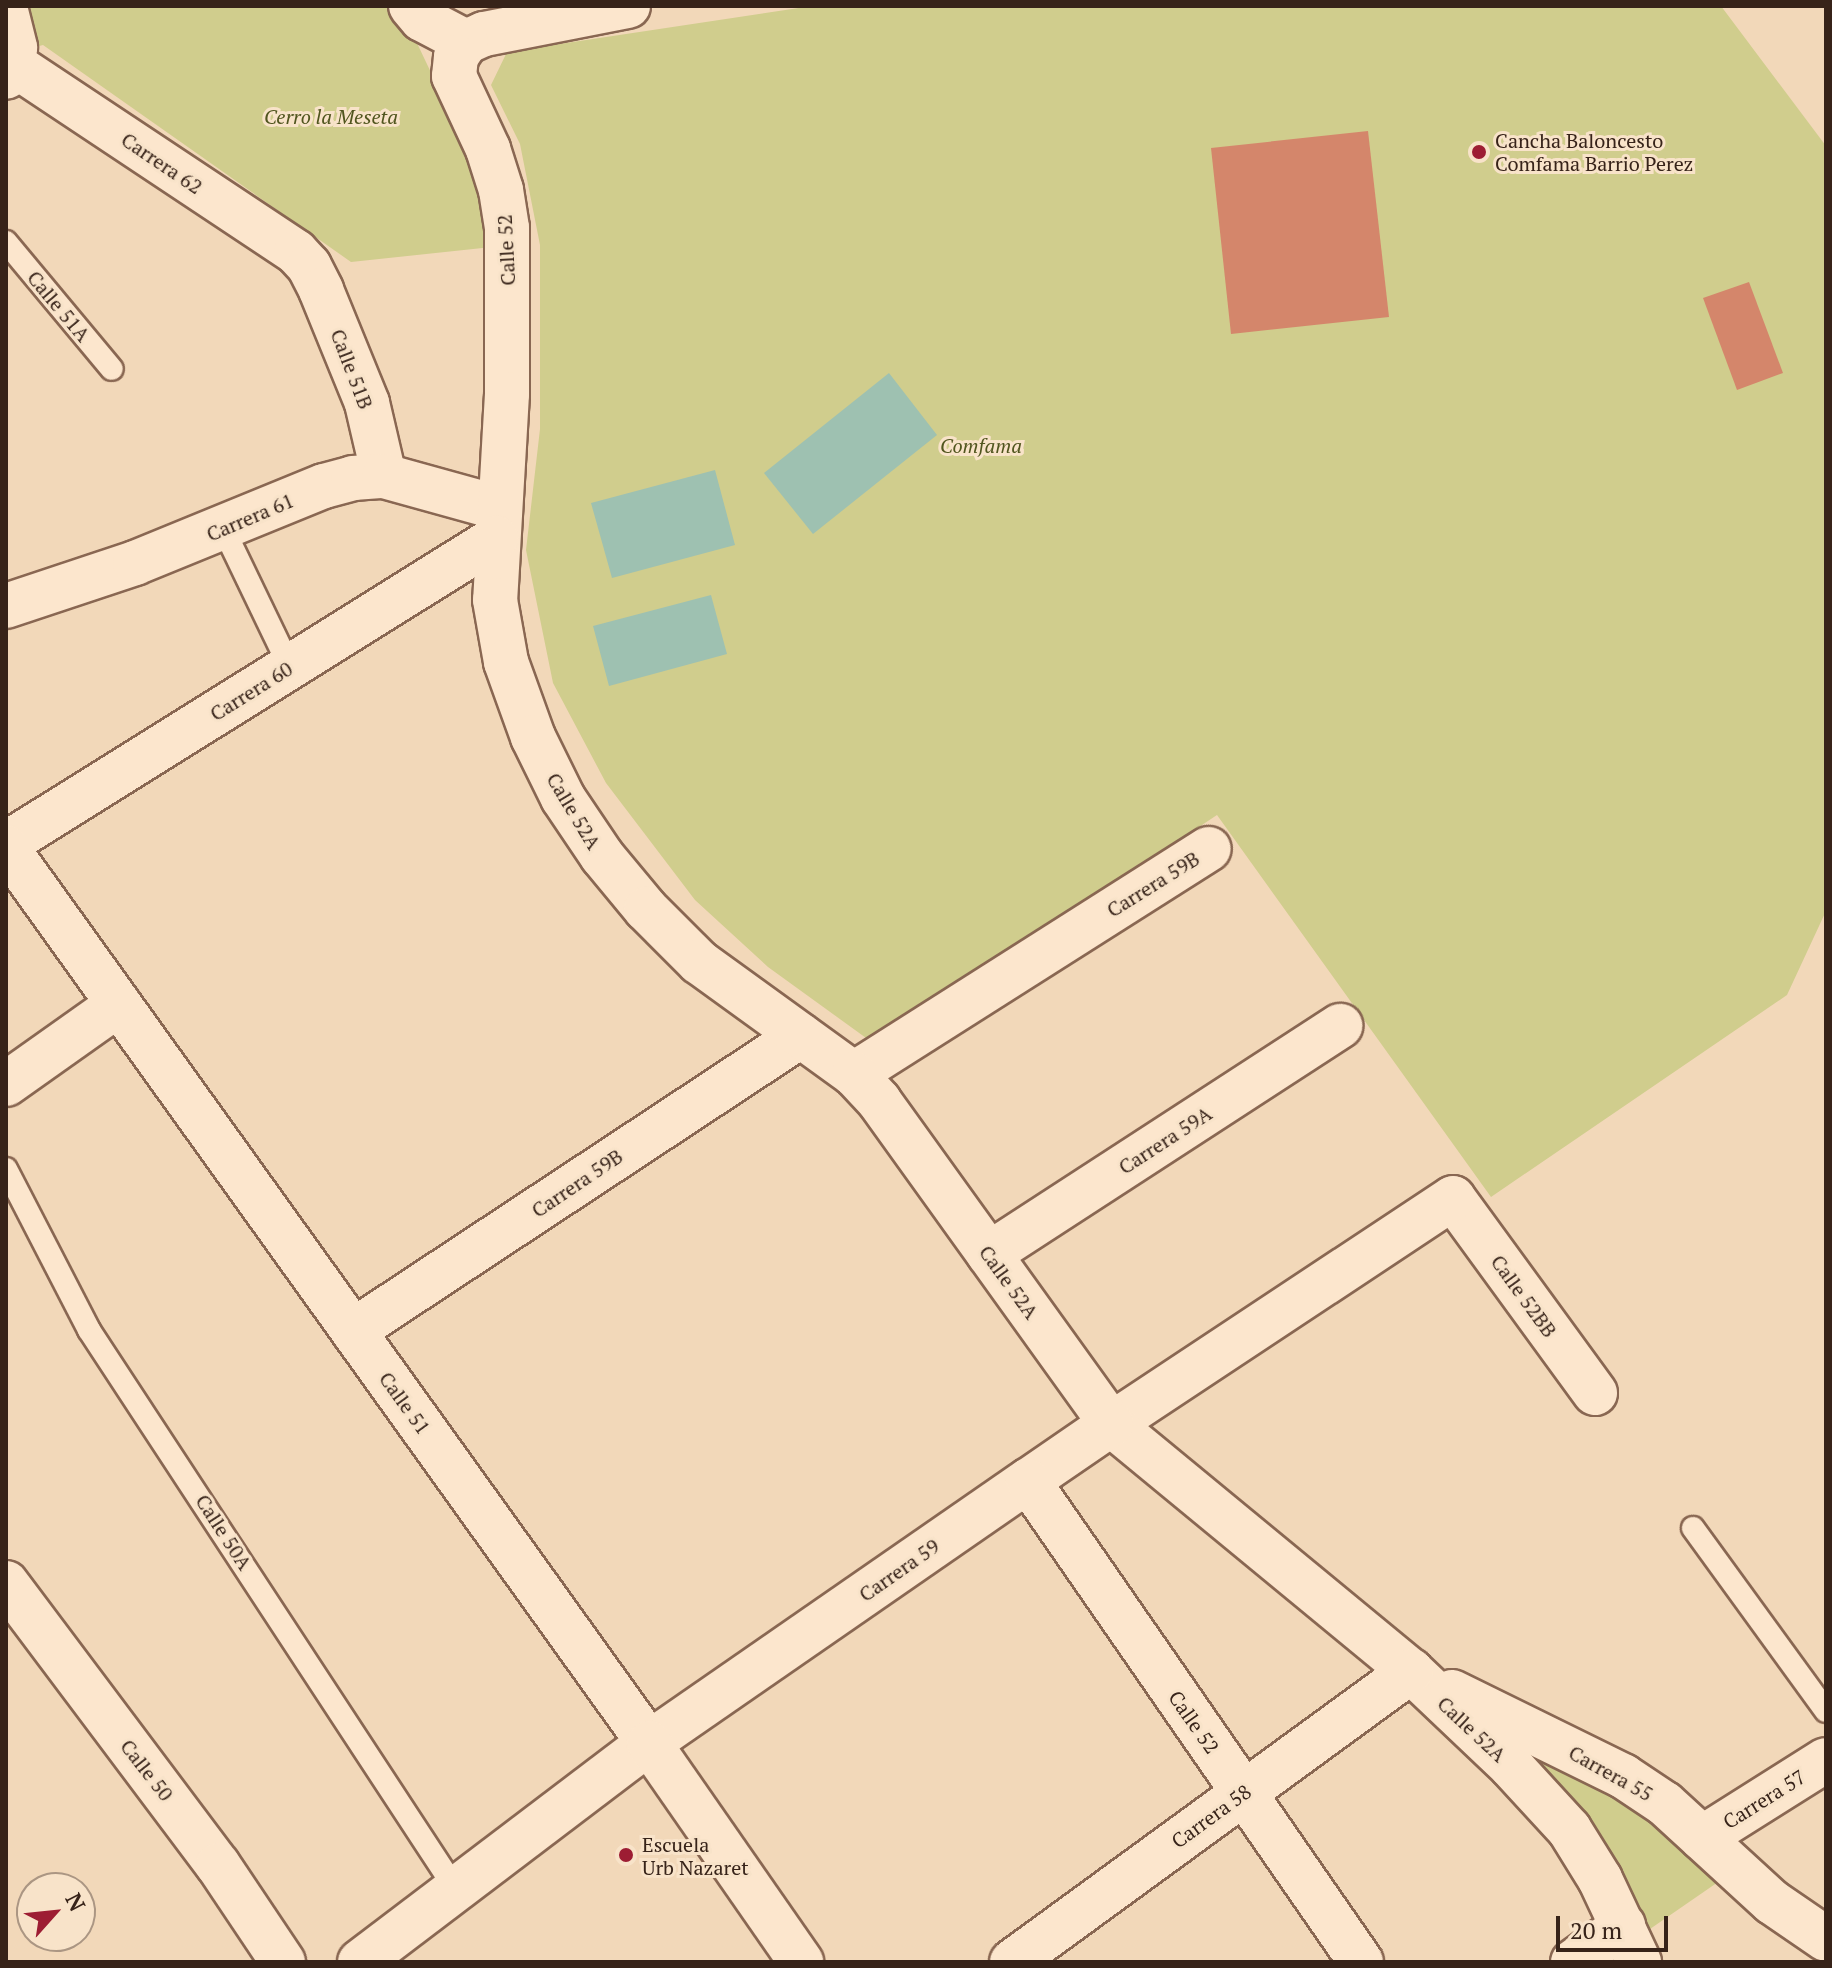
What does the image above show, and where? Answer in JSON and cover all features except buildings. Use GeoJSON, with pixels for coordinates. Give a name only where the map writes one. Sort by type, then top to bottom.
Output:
{"type":"FeatureCollection","features":[{"type":"Feature","properties":{"kind":"street"},"geometry":{"type":"LineString","coordinates":[[411,6],[422,19],[466,42],[484,34],[628,6]]}},
{"type":"Feature","properties":{"kind":"street","name":"Carrera 62"},"geometry":{"type":"LineString","coordinates":[[6,11],[15,48],[9,71],[296,252],[309,266]]}},
{"type":"Feature","properties":{"kind":"street","name":"Calle 52"},"geometry":{"type":"LineString","coordinates":[[466,42],[456,57],[454,76],[488,149],[501,190],[507,228],[507,394],[498,523]]}},
{"type":"Feature","properties":{"kind":"street","name":"Calle 51B"},"geometry":{"type":"LineString","coordinates":[[309,266],[367,403],[384,476]]}},
{"type":"Feature","properties":{"kind":"street","name":"Carrera 61"},"geometry":{"type":"LineString","coordinates":[[6,606],[135,563],[324,486],[353,478],[384,476],[498,523]]}},
{"type":"Feature","properties":{"kind":"street","name":"Carrera 60"},"geometry":{"type":"LineString","coordinates":[[6,846],[290,667],[498,523]]}},
{"type":"Feature","properties":{"kind":"street","name":"Calle 52A"},"geometry":{"type":"LineString","coordinates":[[498,523],[495,600],[506,662],[533,737],[563,798],[602,856],[688,952],[854,1074],[879,1101],[1111,1424],[1411,1671],[1511,1766],[1569,1829],[1600,1879],[1631,1944]]}},
{"type":"Feature","properties":{"kind":"street","name":"Calle 51"},"geometry":{"type":"LineString","coordinates":[[6,846],[649,1743],[801,1962]]}},
{"type":"Feature","properties":{"kind":"street","name":"Carrera 59B"},"geometry":{"type":"LineString","coordinates":[[854,1074],[1209,849]]}},
{"type":"Feature","properties":{"kind":"street"},"geometry":{"type":"LineString","coordinates":[[6,1084],[119,1004]]}},
{"type":"Feature","properties":{"kind":"street","name":"Carrera 59A"},"geometry":{"type":"LineString","coordinates":[[989,1254],[1340,1026]]}},
{"type":"Feature","properties":{"kind":"street","name":"Carrera 59B"},"geometry":{"type":"LineString","coordinates":[[353,1331],[800,1036]]}},
{"type":"Feature","properties":{"kind":"street","name":"Carrera 59"},"geometry":{"type":"LineString","coordinates":[[360,1962],[649,1743],[1111,1424],[1453,1198]]}},
{"type":"Feature","properties":{"kind":"street","name":"Calle 52BB"},"geometry":{"type":"LineString","coordinates":[[1453,1198],[1595,1393]]}},
{"type":"Feature","properties":{"kind":"street","name":"Calle 52"},"geometry":{"type":"LineString","coordinates":[[1028,1481],[1361,1962]]}},
{"type":"Feature","properties":{"kind":"street","name":"Calle 50"},"geometry":{"type":"LineString","coordinates":[[6,1583],[218,1865],[283,1962]]}},
{"type":"Feature","properties":{"kind":"street","name":"Carrera 58"},"geometry":{"type":"LineString","coordinates":[[1012,1962],[1411,1671]]}},
{"type":"Feature","properties":{"kind":"street","name":"Carrera 55"},"geometry":{"type":"LineString","coordinates":[[1411,1671],[1623,1776],[1665,1804],[1772,1902],[1826,1939]]}},
{"type":"Feature","properties":{"kind":"street","name":"Carrera 57"},"geometry":{"type":"LineString","coordinates":[[1702,1838],[1826,1760]]}},
{"type":"Feature","properties":{"kind":"street"},"geometry":{"type":"LineString","coordinates":[[1573,1962],[1631,1944]]}},
{"type":"Feature","properties":{"kind":"lane","name":"Calle 51A"},"geometry":{"type":"LineString","coordinates":[[6,242],[112,369]]}},
{"type":"Feature","properties":{"kind":"lane"},"geometry":{"type":"LineString","coordinates":[[223,528],[290,667]]}},
{"type":"Feature","properties":{"kind":"lane","name":"Calle 50A"},"geometry":{"type":"LineString","coordinates":[[6,1169],[89,1330],[455,1888]]}},
{"type":"Feature","properties":{"kind":"lane"},"geometry":{"type":"LineString","coordinates":[[1693,1528],[1826,1711]]}},
{"type":"Feature","properties":{"kind":"green space","name":"Cerro la Meseta"},"geometry":{"type":"Polygon","coordinates":[[[6,6],[390,6],[416,41],[483,182],[492,247],[351,262],[43,45],[6,55],[6,6]]]}},
{"type":"Feature","properties":{"kind":"green space","name":"Comfama"},"geometry":{"type":"Polygon","coordinates":[[[812,6],[1721,6],[1826,146],[1826,911],[1787,995],[1491,1197],[1217,815],[873,1043],[768,967],[695,900],[606,783],[553,683],[526,550],[540,429],[540,245],[520,144],[491,85],[507,52],[812,6]]]}},
{"type":"Feature","properties":{"kind":"green space"},"geometry":{"type":"Polygon","coordinates":[[[1518,1736],[1619,1799],[1721,1880],[1650,1929],[1577,1804],[1518,1736]]]}},
{"type":"Feature","properties":{"kind":"shaded area"},"geometry":{"type":"Polygon","coordinates":[[[889,373],[937,435],[813,534],[764,473],[889,373]]]}},
{"type":"Feature","properties":{"kind":"shaded area"},"geometry":{"type":"Polygon","coordinates":[[[715,470],[735,545],[612,578],[591,503],[715,470]]]}},
{"type":"Feature","properties":{"kind":"shaded area"},"geometry":{"type":"Polygon","coordinates":[[[711,595],[727,654],[609,686],[593,626],[711,595]]]}},
{"type":"Feature","properties":{"kind":"place","name":"Cancha Baloncesto Comfama Barrio Perez"},"geometry":{"type":"Point","coordinates":[1479,152]}},
{"type":"Feature","properties":{"kind":"place","name":"Escuela Urb Nazaret"},"geometry":{"type":"Point","coordinates":[626,1855]}}]}
